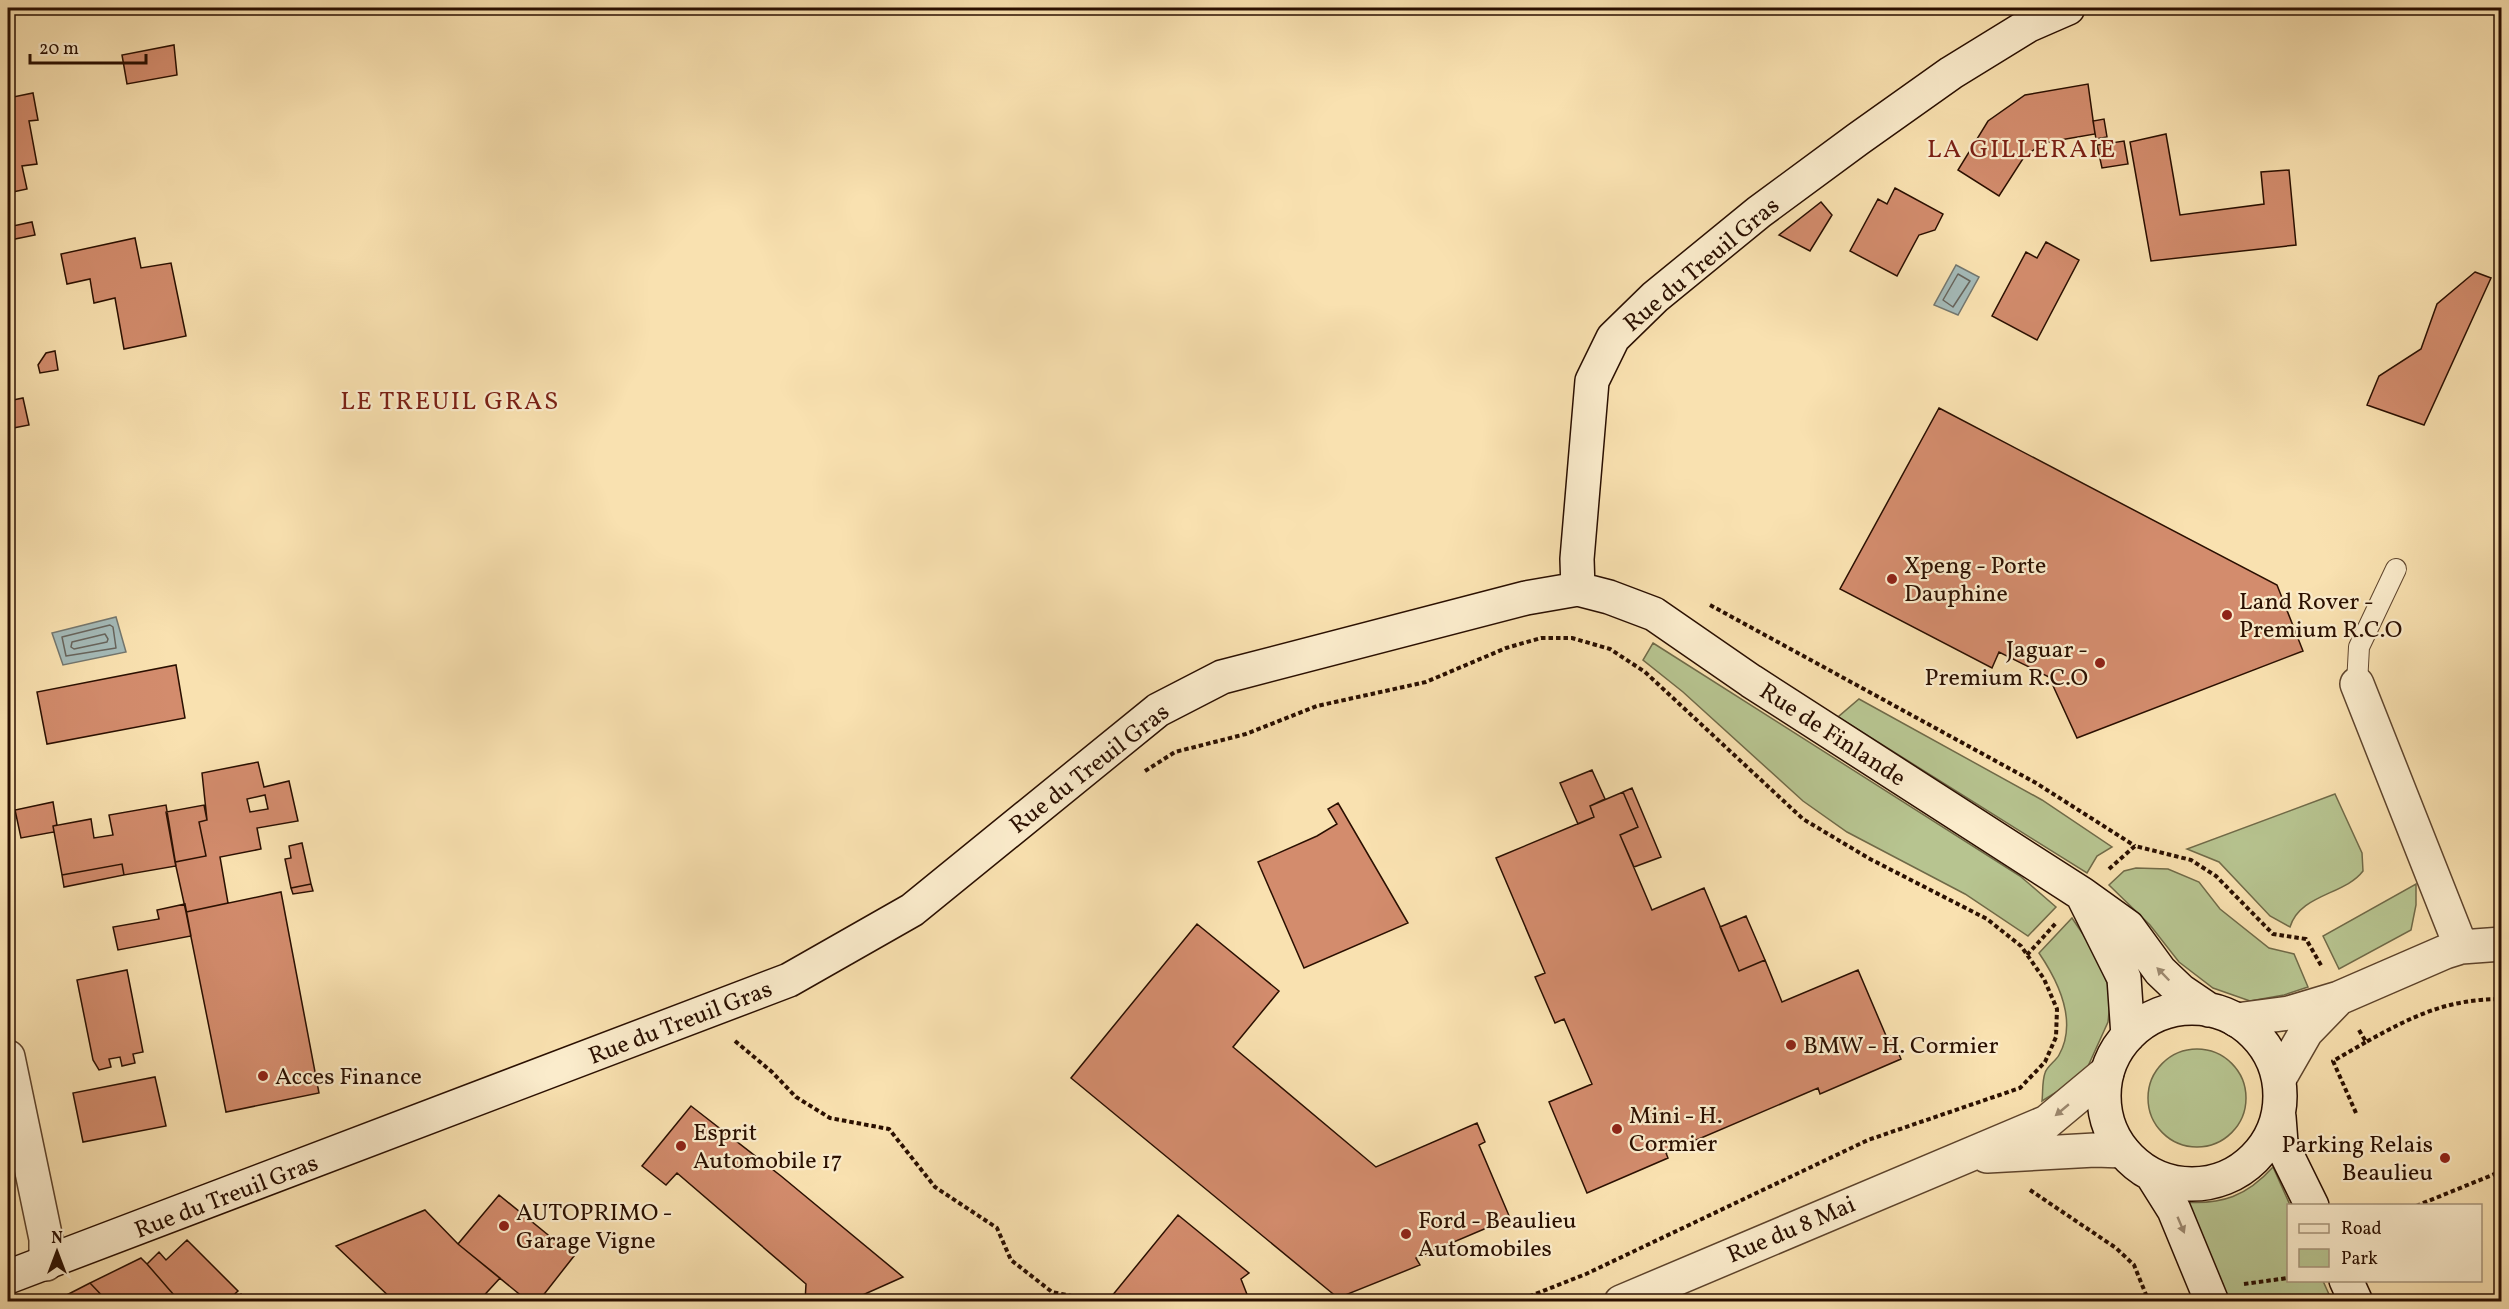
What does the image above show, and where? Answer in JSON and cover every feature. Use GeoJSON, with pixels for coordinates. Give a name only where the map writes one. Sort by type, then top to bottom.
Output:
{"type":"FeatureCollection","features":[{"type":"Feature","properties":{"kind":"street","name":"Rue du Treuil Gras"},"geometry":{"type":"LineString","coordinates":[[8,1277],[789,980],[912,910],[1158,710],[1222,677],[1526,598],[1578,590],[1577,559],[1593,381],[1613,339],[1655,297],[1759,212],[1951,73],[2029,25],[2068,8]]}},
{"type":"Feature","properties":{"kind":"street","name":"Rue de Finlande"},"geometry":{"type":"LineString","coordinates":[[1578,590],[1609,597],[1654,614],[1751,681],[2082,894],[2128,927],[2160,971],[2181,991],[2223,1015]]}},
{"type":"Feature","properties":{"kind":"street"},"geometry":{"type":"LineString","coordinates":[[2357,684],[2461,947]]}},
{"type":"Feature","properties":{"kind":"street"},"geometry":{"type":"LineString","coordinates":[[2082,894],[2124,978],[2128,1036]]}},
{"type":"Feature","properties":{"kind":"street"},"geometry":{"type":"LineString","coordinates":[[2279,1117],[2263,1149],[2235,1174],[2221,1180],[2195,1185],[2167,1181],[2152,1175],[2123,1151],[2111,1131],[2103,1095],[2107,1072],[2116,1051],[2128,1036],[2145,1022],[2165,1012],[2194,1008],[2223,1015],[2289,1012],[2338,998],[2461,947],[2502,945]]}},
{"type":"Feature","properties":{"kind":"street"},"geometry":{"type":"LineString","coordinates":[[2279,1079],[2306,1032],[2338,998]]}},
{"type":"Feature","properties":{"kind":"street"},"geometry":{"type":"LineString","coordinates":[[2223,1015],[2258,1037],[2266,1047],[2279,1079],[2282,1143],[2311,1204]]}},
{"type":"Feature","properties":{"kind":"street"},"geometry":{"type":"LineString","coordinates":[[8,1057],[46,1239],[46,1264]]}},
{"type":"Feature","properties":{"kind":"street","name":"Rue du 8 Mai"},"geometry":{"type":"LineString","coordinates":[[1621,1302],[2047,1122],[2107,1072]]}},
{"type":"Feature","properties":{"kind":"street"},"geometry":{"type":"LineString","coordinates":[[1961,1157],[2095,1150],[2123,1151]]}},
{"type":"Feature","properties":{"kind":"street"},"geometry":{"type":"LineString","coordinates":[[2152,1175],[2174,1210],[2212,1302]]}},
{"type":"Feature","properties":{"kind":"street"},"geometry":{"type":"LineString","coordinates":[[2346,1282],[2356,1302]]}},
{"type":"Feature","properties":{"kind":"lane"},"geometry":{"type":"LineString","coordinates":[[2357,684],[2359,647],[2396,569]]}},
{"type":"Feature","properties":{"kind":"path"},"geometry":{"type":"LineString","coordinates":[[1704,602],[2036,783],[2135,846],[2191,860],[2216,876],[2272,934],[2306,939],[2338,998],[2366,1042]]}},
{"type":"Feature","properties":{"kind":"path"},"geometry":{"type":"LineString","coordinates":[[1139,775],[1175,752],[1246,734],[1317,706],[1426,682],[1506,648],[1541,638],[1572,638],[1610,649],[1645,672],[1803,819],[1870,859],[1987,919],[2021,946],[2044,978],[2057,1009],[2056,1037],[2045,1062],[2020,1088],[1868,1140],[1594,1271],[1515,1302]]}},
{"type":"Feature","properties":{"kind":"path"},"geometry":{"type":"LineString","coordinates":[[2027,955],[2082,894],[2135,846]]}},
{"type":"Feature","properties":{"kind":"path"},"geometry":{"type":"LineString","coordinates":[[2356,1113],[2333,1061],[2433,1008],[2467,1001],[2502,999]]}},
{"type":"Feature","properties":{"kind":"path"},"geometry":{"type":"LineString","coordinates":[[744,1036],[734,1041],[772,1072],[796,1097],[830,1118],[889,1129],[935,1187],[997,1228],[1011,1260],[1052,1292],[1082,1298],[1086,1302]]}},
{"type":"Feature","properties":{"kind":"path"},"geometry":{"type":"LineString","coordinates":[[2421,1204],[2502,1171]]}},
{"type":"Feature","properties":{"kind":"path"},"geometry":{"type":"LineString","coordinates":[[2025,1188],[2116,1248],[2134,1265],[2149,1302]]}},
{"type":"Feature","properties":{"kind":"green space"},"geometry":{"type":"Polygon","coordinates":[[[1653,643],[2020,876],[2056,907],[2028,936],[1965,894],[1847,832],[1803,801],[1683,692],[1643,660],[1653,643]]]}},
{"type":"Feature","properties":{"kind":"green space"},"geometry":{"type":"Polygon","coordinates":[[[1859,699],[2042,800],[2112,847],[2097,856],[2087,873],[1838,717],[1859,699]]]}},
{"type":"Feature","properties":{"kind":"green space"},"geometry":{"type":"Polygon","coordinates":[[[2335,794],[2362,853],[2363,871],[2355,879],[2303,908],[2295,916],[2290,927],[2270,916],[2219,862],[2187,849],[2335,794]]]}},
{"type":"Feature","properties":{"kind":"green space"},"geometry":{"type":"Polygon","coordinates":[[[2136,868],[2168,869],[2199,882],[2220,909],[2269,948],[2294,954],[2308,987],[2284,995],[2250,1001],[2213,988],[2179,962],[2150,925],[2109,885],[2124,871],[2136,868]]]}},
{"type":"Feature","properties":{"kind":"green space"},"geometry":{"type":"Polygon","coordinates":[[[2416,884],[2416,905],[2411,930],[2339,969],[2323,936],[2416,884]]]}},
{"type":"Feature","properties":{"kind":"green space"},"geometry":{"type":"Polygon","coordinates":[[[2072,918],[2095,952],[2111,993],[2108,1022],[2084,1075],[2042,1101],[2045,1073],[2059,1055],[2067,1029],[2059,989],[2039,953],[2072,918]]]}},
{"type":"Feature","properties":{"kind":"green space"},"geometry":{"type":"Polygon","coordinates":[[[2197,1049],[2216,1052],[2232,1063],[2243,1079],[2246,1098],[2243,1117],[2232,1133],[2216,1144],[2197,1147],[2178,1144],[2162,1133],[2151,1117],[2148,1098],[2151,1079],[2162,1063],[2178,1052],[2197,1049]]]}},
{"type":"Feature","properties":{"kind":"green space"},"geometry":{"type":"Polygon","coordinates":[[[2273,1167],[2290,1204],[2287,1204],[2287,1282],[2323,1282],[2332,1301],[2228,1301],[2183,1202],[2222,1200],[2243,1192],[2273,1167]]]}},
{"type":"Feature","properties":{"kind":"water"},"geometry":{"type":"Polygon","coordinates":[[[1956,265],[1979,277],[1958,315],[1934,305],[1956,265]]]}},
{"type":"Feature","properties":{"kind":"water"},"geometry":{"type":"Polygon","coordinates":[[[116,617],[126,652],[63,665],[52,633],[116,617]]]}},
{"type":"Feature","properties":{"kind":"building"},"geometry":{"type":"Polygon","coordinates":[[[174,45],[177,75],[127,84],[122,55],[174,45]]]}},
{"type":"Feature","properties":{"kind":"building"},"geometry":{"type":"Polygon","coordinates":[[[2088,84],[2095,134],[2043,143],[2024,157],[1999,196],[1958,170],[1988,121],[2025,95],[2088,84]]]}},
{"type":"Feature","properties":{"kind":"building"},"geometry":{"type":"Polygon","coordinates":[[[33,93],[38,120],[29,121],[37,164],[22,166],[27,189],[8,193],[8,98],[33,93]]]}},
{"type":"Feature","properties":{"kind":"building"},"geometry":{"type":"Polygon","coordinates":[[[2104,119],[2107,137],[2096,139],[2093,121],[2104,119]]]}},
{"type":"Feature","properties":{"kind":"building"},"geometry":{"type":"Polygon","coordinates":[[[2166,134],[2180,215],[2264,204],[2261,172],[2289,170],[2296,245],[2151,261],[2130,142],[2166,134]]]}},
{"type":"Feature","properties":{"kind":"building"},"geometry":{"type":"Polygon","coordinates":[[[2124,141],[2128,164],[2102,168],[2097,145],[2124,141]]]}},
{"type":"Feature","properties":{"kind":"building"},"geometry":{"type":"Polygon","coordinates":[[[1895,188],[1943,214],[1935,230],[1919,235],[1897,276],[1850,251],[1878,199],[1887,204],[1895,188]]]}},
{"type":"Feature","properties":{"kind":"building"},"geometry":{"type":"Polygon","coordinates":[[[1821,202],[1832,215],[1810,251],[1779,235],[1821,202]]]}},
{"type":"Feature","properties":{"kind":"building"},"geometry":{"type":"Polygon","coordinates":[[[32,222],[35,235],[10,240],[8,227],[32,222]]]}},
{"type":"Feature","properties":{"kind":"building"},"geometry":{"type":"Polygon","coordinates":[[[135,238],[141,268],[171,263],[186,336],[124,349],[115,298],[94,303],[90,279],[67,284],[61,254],[135,238]]]}},
{"type":"Feature","properties":{"kind":"building"},"geometry":{"type":"Polygon","coordinates":[[[2046,242],[2079,260],[2037,340],[1992,316],[2026,252],[2037,258],[2046,242]]]}},
{"type":"Feature","properties":{"kind":"building"},"geometry":{"type":"Polygon","coordinates":[[[2475,272],[2491,278],[2424,425],[2367,405],[2379,376],[2421,349],[2437,304],[2475,272]]]}},
{"type":"Feature","properties":{"kind":"building"},"geometry":{"type":"Polygon","coordinates":[[[55,351],[58,370],[40,373],[38,365],[46,353],[55,351]]]}},
{"type":"Feature","properties":{"kind":"building"},"geometry":{"type":"Polygon","coordinates":[[[23,398],[29,425],[8,429],[8,401],[23,398]]]}},
{"type":"Feature","properties":{"kind":"building"},"geometry":{"type":"Polygon","coordinates":[[[1939,408],[2277,585],[2303,651],[2077,738],[2049,677],[1999,652],[1992,668],[1840,589],[1939,408]]]}},
{"type":"Feature","properties":{"kind":"building"},"geometry":{"type":"Polygon","coordinates":[[[176,665],[185,718],[47,744],[37,692],[176,665]]]}},
{"type":"Feature","properties":{"kind":"building"},"geometry":{"type":"Polygon","coordinates":[[[258,762],[264,787],[289,781],[298,821],[257,828],[261,849],[220,857],[228,903],[186,912],[175,862],[206,856],[199,822],[207,820],[202,773],[258,762]],[[265,795],[247,799],[250,812],[268,809],[265,795]]]}},
{"type":"Feature","properties":{"kind":"building"},"geometry":{"type":"Polygon","coordinates":[[[1592,770],[1605,799],[1590,806],[1594,817],[1578,824],[1560,783],[1592,770]]]}},
{"type":"Feature","properties":{"kind":"building"},"geometry":{"type":"Polygon","coordinates":[[[1632,788],[1661,857],[1634,867],[1620,835],[1638,827],[1623,792],[1632,788]]]}},
{"type":"Feature","properties":{"kind":"building"},"geometry":{"type":"Polygon","coordinates":[[[1623,792],[1638,827],[1620,835],[1652,910],[1704,888],[1739,971],[1765,960],[1782,1002],[1858,970],[1887,1038],[1891,1036],[1901,1059],[1820,1094],[1818,1088],[1666,1153],[1668,1158],[1587,1193],[1549,1102],[1592,1084],[1564,1019],[1555,1023],[1535,977],[1545,973],[1496,858],[1594,817],[1590,806],[1623,792]]]}},
{"type":"Feature","properties":{"kind":"building"},"geometry":{"type":"Polygon","coordinates":[[[53,802],[57,825],[53,826],[54,832],[21,838],[15,810],[53,802]]]}},
{"type":"Feature","properties":{"kind":"building"},"geometry":{"type":"Polygon","coordinates":[[[1338,803],[1408,923],[1304,968],[1258,862],[1317,836],[1337,824],[1328,809],[1338,803]]]}},
{"type":"Feature","properties":{"kind":"building"},"geometry":{"type":"Polygon","coordinates":[[[166,805],[176,866],[124,875],[122,864],[62,875],[53,826],[91,819],[94,838],[113,835],[109,815],[166,805]]]}},
{"type":"Feature","properties":{"kind":"building"},"geometry":{"type":"Polygon","coordinates":[[[204,805],[207,820],[199,822],[206,856],[175,862],[166,812],[204,805]]]}},
{"type":"Feature","properties":{"kind":"building"},"geometry":{"type":"Polygon","coordinates":[[[302,843],[311,884],[291,888],[285,859],[291,858],[289,846],[302,843]]]}},
{"type":"Feature","properties":{"kind":"building"},"geometry":{"type":"Polygon","coordinates":[[[122,864],[124,875],[64,887],[62,875],[122,864]]]}},
{"type":"Feature","properties":{"kind":"building"},"geometry":{"type":"Polygon","coordinates":[[[311,884],[313,891],[293,894],[291,888],[311,884]]]}},
{"type":"Feature","properties":{"kind":"building"},"geometry":{"type":"Polygon","coordinates":[[[281,892],[319,1093],[226,1112],[186,912],[281,892]]]}},
{"type":"Feature","properties":{"kind":"building"},"geometry":{"type":"Polygon","coordinates":[[[185,904],[191,936],[118,950],[113,927],[159,919],[157,910],[185,904]]]}},
{"type":"Feature","properties":{"kind":"building"},"geometry":{"type":"Polygon","coordinates":[[[1746,916],[1765,960],[1739,971],[1720,927],[1746,916]]]}},
{"type":"Feature","properties":{"kind":"building"},"geometry":{"type":"Polygon","coordinates":[[[1197,924],[1279,991],[1233,1047],[1376,1167],[1477,1123],[1485,1142],[1479,1145],[1510,1218],[1416,1258],[1420,1265],[1338,1298],[1071,1078],[1197,924]]]}},
{"type":"Feature","properties":{"kind":"building"},"geometry":{"type":"Polygon","coordinates":[[[127,970],[143,1052],[133,1054],[135,1063],[122,1066],[120,1057],[109,1059],[111,1067],[99,1070],[93,1060],[77,980],[127,970]]]}},
{"type":"Feature","properties":{"kind":"building"},"geometry":{"type":"Polygon","coordinates":[[[155,1077],[166,1126],[83,1142],[73,1093],[155,1077]]]}},
{"type":"Feature","properties":{"kind":"building"},"geometry":{"type":"Polygon","coordinates":[[[691,1106],[781,1176],[903,1277],[847,1302],[805,1302],[806,1284],[677,1173],[666,1185],[642,1166],[691,1106]]]}},
{"type":"Feature","properties":{"kind":"building"},"geometry":{"type":"Polygon","coordinates":[[[499,1195],[574,1256],[538,1302],[529,1302],[458,1244],[499,1195]]]}},
{"type":"Feature","properties":{"kind":"building"},"geometry":{"type":"Polygon","coordinates":[[[425,1210],[458,1244],[500,1278],[478,1302],[395,1302],[336,1246],[425,1210]]]}},
{"type":"Feature","properties":{"kind":"building"},"geometry":{"type":"Polygon","coordinates":[[[1178,1215],[1249,1273],[1241,1279],[1250,1302],[1107,1302],[1178,1215]]]}},
{"type":"Feature","properties":{"kind":"building"},"geometry":{"type":"Polygon","coordinates":[[[187,1240],[238,1291],[226,1302],[180,1302],[147,1264],[159,1252],[166,1260],[187,1240]]]}},
{"type":"Feature","properties":{"kind":"building"},"geometry":{"type":"Polygon","coordinates":[[[141,1258],[180,1302],[108,1302],[90,1283],[141,1258]]]}},
{"type":"Feature","properties":{"kind":"building"},"geometry":{"type":"Polygon","coordinates":[[[90,1283],[108,1302],[53,1302],[90,1283]]]}},
{"type":"Feature","properties":{"kind":"building"},"geometry":{"type":"Polygon","coordinates":[[[241,1294],[249,1302],[233,1302],[241,1294]]]}},
{"type":"Feature","properties":{"kind":"building"},"geometry":{"type":"Polygon","coordinates":[[[1908,1295],[1910,1302],[1893,1302],[1908,1295]]]}},
{"type":"Feature","properties":{"kind":"place","name":"Xpeng - Porte Dauphine"},"geometry":{"type":"Point","coordinates":[1892,579]}},
{"type":"Feature","properties":{"kind":"place","name":"Land Rover - Premium R.C.O"},"geometry":{"type":"Point","coordinates":[2227,615]}},
{"type":"Feature","properties":{"kind":"place","name":"Jaguar - Premium R.C.O"},"geometry":{"type":"Point","coordinates":[2100,663]}},
{"type":"Feature","properties":{"kind":"place","name":"BMW - H. Cormier"},"geometry":{"type":"Point","coordinates":[1791,1045]}},
{"type":"Feature","properties":{"kind":"place","name":"Acces Finance"},"geometry":{"type":"Point","coordinates":[263,1076]}},
{"type":"Feature","properties":{"kind":"place","name":"Mini - H. Cormier"},"geometry":{"type":"Point","coordinates":[1617,1129]}},
{"type":"Feature","properties":{"kind":"place","name":"Esprit Automobile 17"},"geometry":{"type":"Point","coordinates":[681,1146]}},
{"type":"Feature","properties":{"kind":"place","name":"Parking Relais Beaulieu"},"geometry":{"type":"Point","coordinates":[2445,1158]}},
{"type":"Feature","properties":{"kind":"place","name":"AUTOPRIMO - Garage Vigne"},"geometry":{"type":"Point","coordinates":[504,1226]}},
{"type":"Feature","properties":{"kind":"place","name":"Ford - Beaulieu Automobiles"},"geometry":{"type":"Point","coordinates":[1406,1234]}},
{"type":"Feature","properties":{"kind":"district","name":"LA GILLERAIE"},"geometry":{"type":"Point","coordinates":[2022,148]}},
{"type":"Feature","properties":{"kind":"district","name":"LE TREUIL GRAS"},"geometry":{"type":"Point","coordinates":[450,400]}}]}
